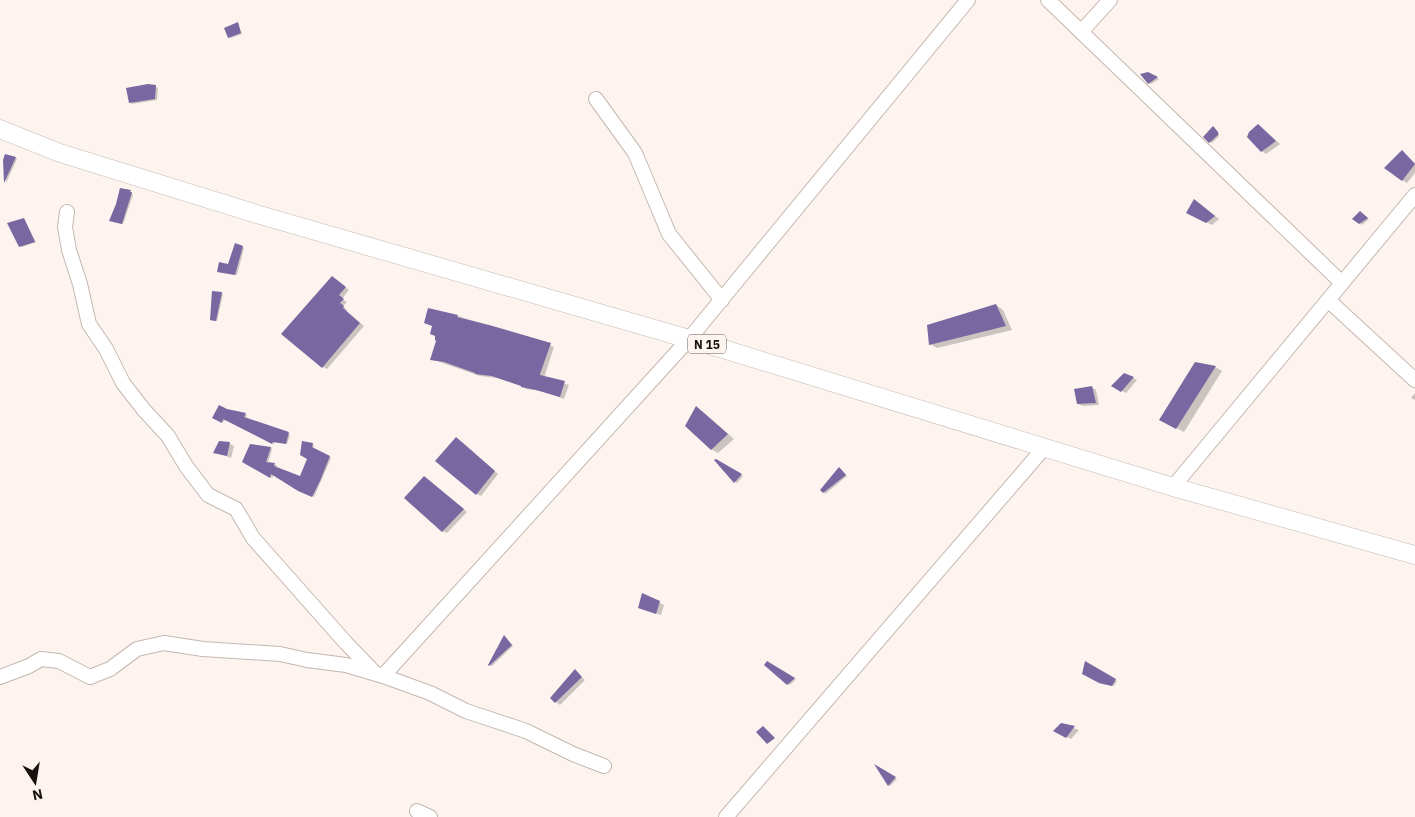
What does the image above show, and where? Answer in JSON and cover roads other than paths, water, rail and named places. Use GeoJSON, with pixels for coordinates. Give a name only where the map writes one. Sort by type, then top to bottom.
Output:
{"type":"FeatureCollection","features":[{"type":"Feature","properties":{"kind":"main road","name":"N 15"},"geometry":{"type":"LineString","coordinates":[[0,129],[60,153],[260,215],[689,339],[1173,487],[1415,555]]}},
{"type":"Feature","properties":{"kind":"street"},"geometry":{"type":"LineString","coordinates":[[379,675],[689,339],[968,0]]}},
{"type":"Feature","properties":{"kind":"street"},"geometry":{"type":"LineString","coordinates":[[1048,0],[1342,283]]}},
{"type":"Feature","properties":{"kind":"street"},"geometry":{"type":"LineString","coordinates":[[1081,32],[1110,0]]}},
{"type":"Feature","properties":{"kind":"street"},"geometry":{"type":"LineString","coordinates":[[596,99],[635,153],[668,234],[722,300]]}},
{"type":"Feature","properties":{"kind":"street"},"geometry":{"type":"LineString","coordinates":[[1173,487],[1415,195]]}},
{"type":"Feature","properties":{"kind":"street"},"geometry":{"type":"LineString","coordinates":[[67,212],[65,228],[69,250],[80,284],[89,324],[106,349],[123,382],[144,410],[168,436],[186,466],[208,494],[236,509],[253,538],[346,643],[379,675]]}},
{"type":"Feature","properties":{"kind":"street"},"geometry":{"type":"LineString","coordinates":[[1328,300],[1415,380]]}},
{"type":"Feature","properties":{"kind":"street"},"geometry":{"type":"LineString","coordinates":[[726,817],[1044,448]]}},
{"type":"Feature","properties":{"kind":"street"},"geometry":{"type":"LineString","coordinates":[[0,677],[29,666],[40,659],[59,661],[90,677],[110,669],[136,649],[164,643],[280,654],[346,665],[379,675],[430,693],[466,711],[526,731],[573,754],[604,766]]}},
{"type":"Feature","properties":{"kind":"street"},"geometry":{"type":"LineString","coordinates":[[417,811],[430,817]]}}]}
